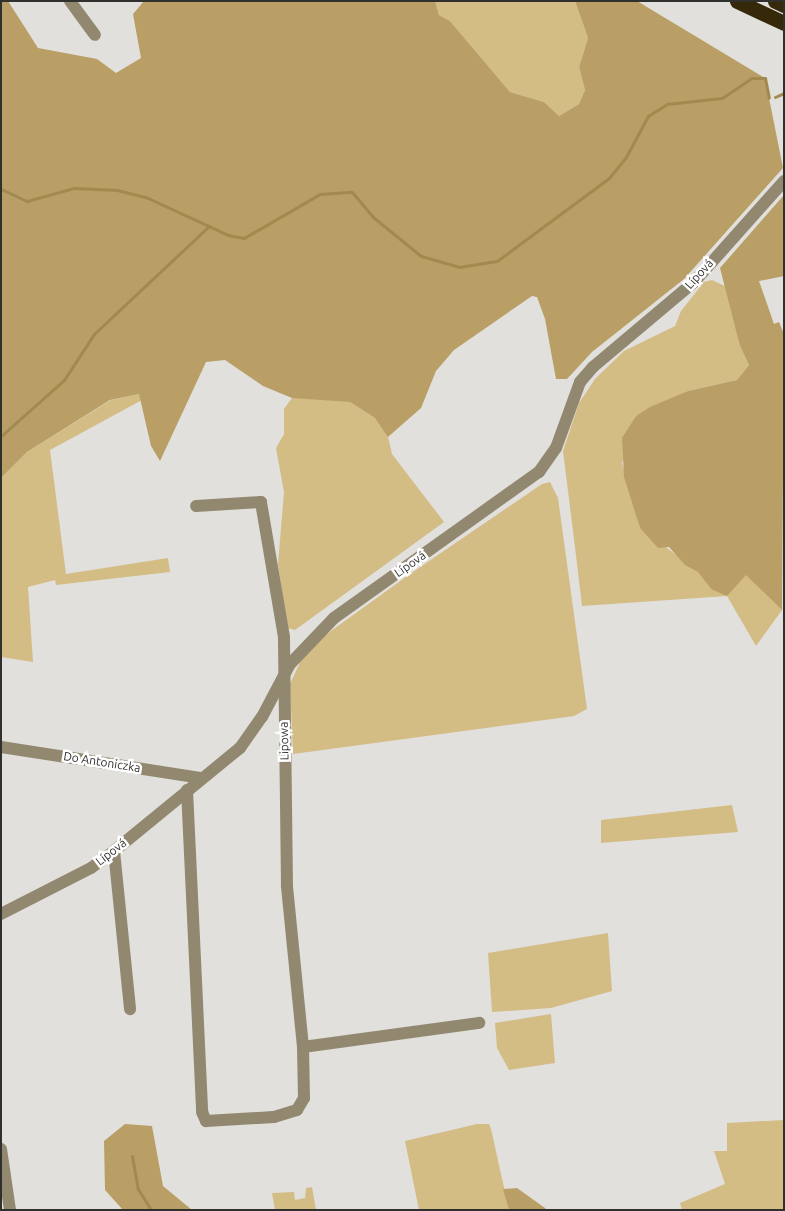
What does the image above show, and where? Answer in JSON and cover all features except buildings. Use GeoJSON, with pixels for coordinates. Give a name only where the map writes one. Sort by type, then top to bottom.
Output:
{"type":"FeatureCollection","features":[{"type":"Feature","properties":{"kind":"highway"},"geometry":{"type":"LineString","coordinates":[[737,1],[784,23]]}},
{"type":"Feature","properties":{"kind":"highway"},"geometry":{"type":"LineString","coordinates":[[775,1],[784,5]]}},
{"type":"Feature","properties":{"kind":"street"},"geometry":{"type":"LineString","coordinates":[[70,1],[94,35]]}},
{"type":"Feature","properties":{"kind":"street","name":"Lípová"},"geometry":{"type":"LineString","coordinates":[[1,914],[91,868],[240,748],[283,679],[290,664],[334,618],[539,472],[556,448],[580,382],[588,372],[695,281],[784,181]]}},
{"type":"Feature","properties":{"kind":"street","name":"Lipowa"},"geometry":{"type":"LineString","coordinates":[[187,790],[196,1033],[202,1112],[206,1121],[274,1117],[297,1110],[304,1098],[303,1047],[287,886],[283,679],[284,637],[261,502],[196,506]]}},
{"type":"Feature","properties":{"kind":"street","name":"Do Antoniczka"},"geometry":{"type":"LineString","coordinates":[[1,747],[202,778]]}},
{"type":"Feature","properties":{"kind":"street"},"geometry":{"type":"LineString","coordinates":[[114,851],[130,1010]]}},
{"type":"Feature","properties":{"kind":"street"},"geometry":{"type":"LineString","coordinates":[[303,1047],[479,1022]]}},
{"type":"Feature","properties":{"kind":"street"},"geometry":{"type":"LineString","coordinates":[[1,1149],[10,1210]]}},
{"type":"Feature","properties":{"kind":"shaded area"},"geometry":{"type":"Polygon","coordinates":[[[1,1],[8,1],[38,48],[97,59],[116,73],[141,58],[133,14],[144,1],[435,1],[439,15],[450,21],[510,92],[544,102],[559,116],[579,104],[585,90],[579,67],[588,38],[575,1],[637,1],[765,78],[783,168],[684,279],[592,352],[567,379],[556,379],[545,319],[537,297],[532,296],[454,350],[436,371],[421,408],[388,437],[375,418],[350,402],[292,398],[263,386],[225,360],[206,362],[160,461],[151,446],[139,394],[110,400],[27,452],[1,478],[1,1]]]}},
{"type":"Feature","properties":{"kind":"shaded area"},"geometry":{"type":"Polygon","coordinates":[[[435,1],[575,1],[588,38],[579,67],[585,90],[579,104],[559,116],[544,102],[510,92],[450,21],[439,15],[435,1]]]}},
{"type":"Feature","properties":{"kind":"shaded area"},"geometry":{"type":"Polygon","coordinates":[[[784,195],[784,276],[759,281],[774,324],[779,322],[784,334],[782,610],[746,575],[727,596],[711,589],[698,572],[685,565],[669,547],[658,548],[640,528],[624,477],[622,438],[636,416],[650,407],[688,391],[737,380],[749,365],[740,346],[720,268],[784,195]]]}},
{"type":"Feature","properties":{"kind":"shaded area"},"geometry":{"type":"Polygon","coordinates":[[[712,280],[727,287],[740,346],[749,365],[737,380],[688,391],[636,416],[622,463],[640,528],[698,571],[711,589],[746,574],[782,610],[756,646],[727,596],[582,606],[563,451],[579,403],[595,379],[624,351],[675,326],[681,311],[704,282],[712,280]]]}},
{"type":"Feature","properties":{"kind":"shaded area"},"geometry":{"type":"Polygon","coordinates":[[[139,394],[142,400],[50,450],[66,574],[168,558],[170,572],[56,585],[55,580],[28,587],[33,662],[1,657],[1,478],[27,452],[111,400],[139,394]]]}},
{"type":"Feature","properties":{"kind":"shaded area"},"geometry":{"type":"Polygon","coordinates":[[[300,396],[350,402],[375,418],[387,432],[392,454],[444,522],[295,630],[287,628],[278,564],[284,492],[276,448],[284,434],[284,409],[292,398],[300,396]]]}},
{"type":"Feature","properties":{"kind":"shaded area"},"geometry":{"type":"Polygon","coordinates":[[[550,482],[558,498],[587,709],[574,716],[293,754],[290,684],[302,658],[324,636],[410,574],[542,484],[550,482]]]}},
{"type":"Feature","properties":{"kind":"shaded area"},"geometry":{"type":"Polygon","coordinates":[[[732,805],[738,832],[601,843],[601,820],[732,805]]]}},
{"type":"Feature","properties":{"kind":"shaded area"},"geometry":{"type":"Polygon","coordinates":[[[608,933],[612,991],[551,1008],[492,1012],[488,953],[608,933]]]}},
{"type":"Feature","properties":{"kind":"shaded area"},"geometry":{"type":"Polygon","coordinates":[[[551,1014],[555,1063],[509,1070],[497,1048],[495,1023],[551,1014]]]}},
{"type":"Feature","properties":{"kind":"shaded area"},"geometry":{"type":"Polygon","coordinates":[[[784,1120],[784,1210],[682,1210],[680,1203],[725,1184],[714,1151],[727,1151],[727,1123],[784,1120]]]}},
{"type":"Feature","properties":{"kind":"shaded area"},"geometry":{"type":"Polygon","coordinates":[[[125,1124],[152,1126],[163,1186],[192,1210],[123,1210],[105,1190],[104,1141],[125,1124]]]}},
{"type":"Feature","properties":{"kind":"shaded area"},"geometry":{"type":"Polygon","coordinates":[[[477,1124],[489,1124],[491,1129],[509,1210],[419,1210],[405,1141],[477,1124]]]}},
{"type":"Feature","properties":{"kind":"shaded area"},"geometry":{"type":"Polygon","coordinates":[[[312,1187],[316,1210],[275,1210],[272,1193],[294,1192],[295,1200],[305,1198],[306,1188],[312,1187]]]}},
{"type":"Feature","properties":{"kind":"shaded area"},"geometry":{"type":"Polygon","coordinates":[[[517,1188],[546,1210],[509,1210],[503,1189],[517,1188]]]}},
{"type":"Feature","properties":{"kind":"waterway"},"geometry":{"type":"LineString","coordinates":[[1,189],[27,201],[74,188],[117,190],[148,198],[228,235],[244,238],[320,194],[352,192],[373,217],[421,256],[459,267],[497,261],[609,178],[626,157],[648,116],[667,104],[722,98],[752,78],[765,78],[769,98]]}},
{"type":"Feature","properties":{"kind":"waterway"},"geometry":{"type":"LineString","coordinates":[[775,97],[784,93]]}},
{"type":"Feature","properties":{"kind":"waterway"},"geometry":{"type":"LineString","coordinates":[[1,436],[64,380],[94,334],[209,226]]}},
{"type":"Feature","properties":{"kind":"waterway"},"geometry":{"type":"LineString","coordinates":[[132,1156],[138,1189],[151,1210]]}}]}
